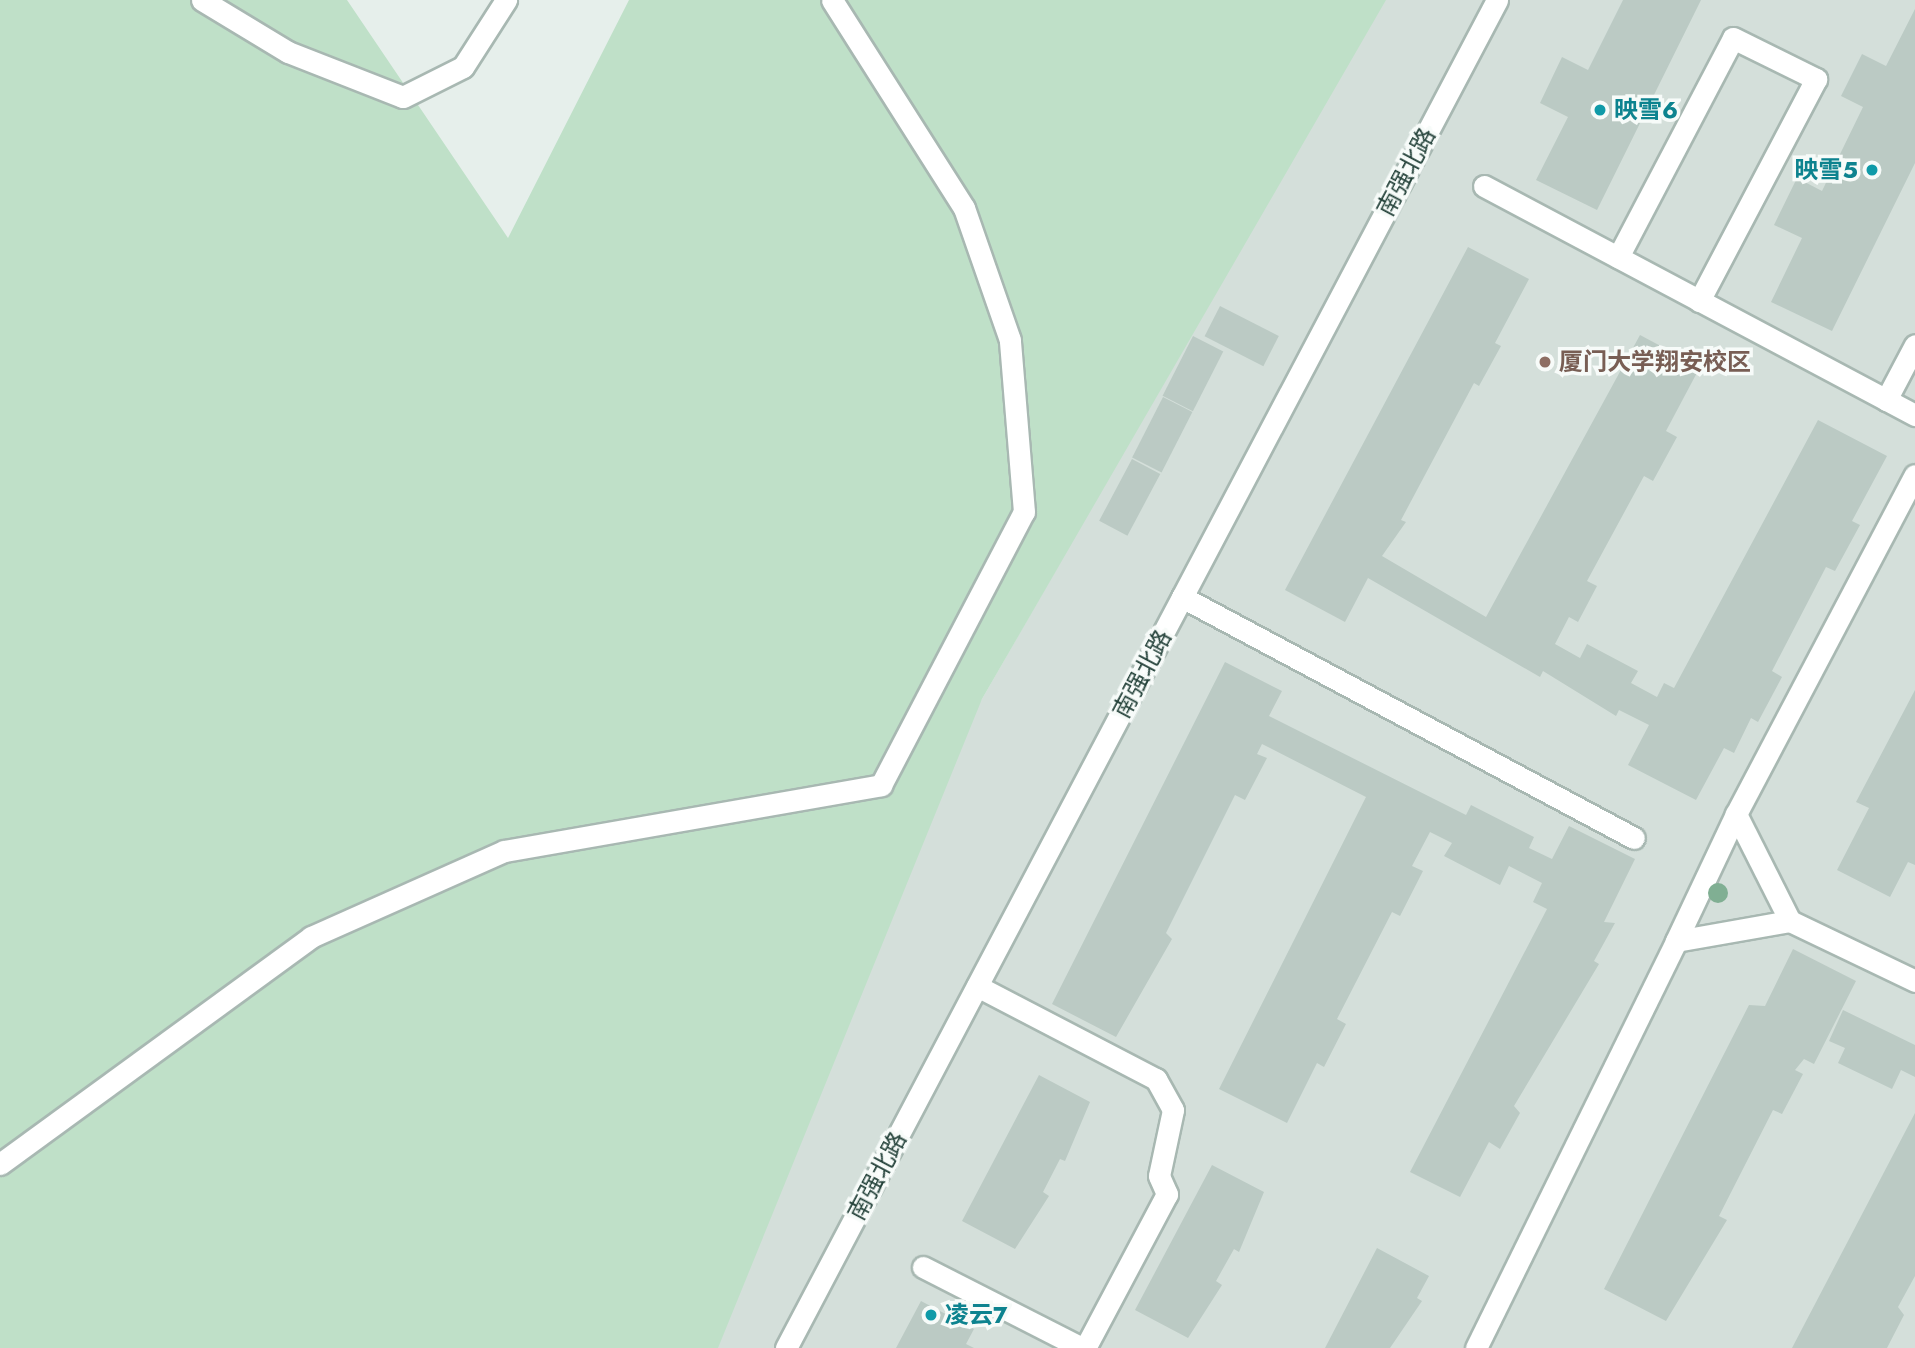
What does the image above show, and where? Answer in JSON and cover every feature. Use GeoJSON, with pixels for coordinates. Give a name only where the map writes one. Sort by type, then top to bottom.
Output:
{"type":"FeatureCollection","features":[{"type":"Feature","properties":{"kind":"street"},"geometry":{"type":"LineString","coordinates":[[202,0],[288,52],[402,97],[463,67],[506,0]]}},
{"type":"Feature","properties":{"kind":"street"},"geometry":{"type":"LineString","coordinates":[[0,1164],[311,937],[504,851],[881,785],[1024,512],[1010,340],[964,208],[832,0]]}},
{"type":"Feature","properties":{"kind":"street","name":"南强北路"},"geometry":{"type":"LineString","coordinates":[[786,1348],[1497,0]]}},
{"type":"Feature","properties":{"kind":"street"},"geometry":{"type":"LineString","coordinates":[[1618,257],[1733,38],[1816,79],[1699,301]]}},
{"type":"Feature","properties":{"kind":"street"},"geometry":{"type":"LineString","coordinates":[[1484,187],[1915,415]]}},
{"type":"Feature","properties":{"kind":"street"},"geometry":{"type":"LineString","coordinates":[[1886,400],[1915,345]]}},
{"type":"Feature","properties":{"kind":"street"},"geometry":{"type":"LineString","coordinates":[[1476,1348],[1736,814],[1915,475]]}},
{"type":"Feature","properties":{"kind":"street"},"geometry":{"type":"LineString","coordinates":[[1182,597],[1634,838]]}},
{"type":"Feature","properties":{"kind":"street"},"geometry":{"type":"LineString","coordinates":[[1736,814],[1790,921]]}},
{"type":"Feature","properties":{"kind":"street"},"geometry":{"type":"LineString","coordinates":[[1676,941],[1790,921],[1915,981]]}},
{"type":"Feature","properties":{"kind":"street"},"geometry":{"type":"LineString","coordinates":[[923,1267],[1084,1348],[1167,1194],[1159,1176],[1173,1110],[1156,1079],[977,986]]}},
{"type":"Feature","properties":{"kind":"shaded area","name":"厦门大学翔安校区"},"geometry":{"type":"Polygon","coordinates":[[[1352,0],[1915,0],[1915,1348],[628,1348],[982,699],[1368,25],[1352,0]]]}},
{"type":"Feature","properties":{"kind":"green space"},"geometry":{"type":"Polygon","coordinates":[[[0,0],[347,0],[508,238],[629,0],[1386,0],[982,699],[718,1348],[0,1348],[0,0]]]}},
{"type":"Feature","properties":{"kind":"building","name":"映雪6"},"geometry":{"type":"Polygon","coordinates":[[[1623,0],[1701,0],[1597,210],[1536,180],[1568,117],[1540,103],[1562,57],[1588,70],[1623,0]]]}},
{"type":"Feature","properties":{"kind":"building","name":"映雪5"},"geometry":{"type":"Polygon","coordinates":[[[1915,9],[1915,163],[1832,331],[1771,302],[1802,238],[1774,225],[1797,178],[1822,191],[1863,107],[1841,96],[1862,54],[1886,66],[1915,9]]]}},
{"type":"Feature","properties":{"kind":"building"},"geometry":{"type":"Polygon","coordinates":[[[1468,247],[1529,279],[1495,343],[1501,346],[1479,386],[1474,383],[1401,520],[1406,522],[1382,556],[1486,617],[1640,335],[1700,367],[1666,431],[1677,437],[1653,481],[1644,476],[1587,581],[1597,586],[1578,622],[1569,617],[1555,644],[1580,658],[1587,644],[1638,671],[1631,683],[1657,697],[1664,683],[1674,688],[1818,420],[1887,456],[1852,521],[1860,525],[1835,571],[1826,567],[1772,671],[1782,677],[1758,722],[1751,718],[1734,753],[1724,748],[1696,800],[1628,765],[1649,725],[1619,710],[1616,716],[1543,671],[1540,677],[1368,578],[1345,622],[1285,590],[1468,247]]]}},
{"type":"Feature","properties":{"kind":"building"},"geometry":{"type":"Polygon","coordinates":[[[1220,306],[1279,336],[1263,366],[1205,336],[1220,306]]]}},
{"type":"Feature","properties":{"kind":"building"},"geometry":{"type":"Polygon","coordinates":[[[1193,336],[1223,351],[1193,411],[1163,396],[1193,336]]]}},
{"type":"Feature","properties":{"kind":"building"},"geometry":{"type":"Polygon","coordinates":[[[1163,397],[1192,412],[1162,473],[1132,458],[1163,397]]]}},
{"type":"Feature","properties":{"kind":"building"},"geometry":{"type":"Polygon","coordinates":[[[1132,459],[1160,474],[1127,536],[1099,521],[1132,459]]]}},
{"type":"Feature","properties":{"kind":"building"},"geometry":{"type":"Polygon","coordinates":[[[1225,662],[1282,691],[1269,716],[1466,815],[1471,805],[1534,837],[1529,848],[1552,859],[1569,826],[1635,859],[1604,922],[1615,923],[1594,961],[1599,964],[1514,1106],[1520,1113],[1500,1149],[1489,1142],[1460,1197],[1410,1172],[1547,909],[1533,902],[1542,883],[1509,866],[1500,885],[1444,856],[1452,843],[1430,832],[1412,866],[1423,871],[1400,916],[1392,912],[1337,1019],[1346,1024],[1324,1067],[1317,1063],[1287,1123],[1219,1089],[1366,797],[1262,744],[1257,754],[1267,758],[1245,800],[1235,795],[1166,933],[1172,939],[1116,1037],[1052,1004],[1225,662]]]}},
{"type":"Feature","properties":{"kind":"building"},"geometry":{"type":"Polygon","coordinates":[[[1915,690],[1915,865],[1908,862],[1890,897],[1837,870],[1869,808],[1856,802],[1915,690]]]}},
{"type":"Feature","properties":{"kind":"building"},"geometry":{"type":"Polygon","coordinates":[[[1793,949],[1856,981],[1814,1064],[1804,1059],[1795,1070],[1803,1074],[1782,1114],[1773,1110],[1719,1216],[1727,1220],[1666,1321],[1604,1289],[1749,1005],[1765,1006],[1793,949]]]}},
{"type":"Feature","properties":{"kind":"building"},"geometry":{"type":"Polygon","coordinates":[[[1843,1010],[1915,1045],[1915,1077],[1901,1070],[1892,1089],[1838,1063],[1845,1048],[1829,1041],[1843,1010]]]}},
{"type":"Feature","properties":{"kind":"building"},"geometry":{"type":"Polygon","coordinates":[[[1039,1075],[1090,1102],[1065,1161],[1060,1159],[1043,1192],[1049,1196],[1015,1249],[962,1221],[1039,1075]]]}},
{"type":"Feature","properties":{"kind":"building"},"geometry":{"type":"Polygon","coordinates":[[[1915,1113],[1915,1276],[1898,1307],[1904,1315],[1887,1348],[1792,1348],[1915,1113]]]}},
{"type":"Feature","properties":{"kind":"building"},"geometry":{"type":"Polygon","coordinates":[[[1212,1165],[1264,1192],[1239,1252],[1234,1249],[1216,1281],[1222,1285],[1188,1338],[1135,1310],[1212,1165]]]}},
{"type":"Feature","properties":{"kind":"building"},"geometry":{"type":"Polygon","coordinates":[[[1377,1248],[1429,1276],[1417,1298],[1422,1301],[1390,1348],[1325,1348],[1377,1248]]]}},
{"type":"Feature","properties":{"kind":"building","name":"凌云7"},"geometry":{"type":"Polygon","coordinates":[[[921,1301],[974,1329],[966,1344],[974,1348],[896,1348],[921,1301]]]}},
{"type":"Feature","properties":{"kind":"place","name":"映雪6"},"geometry":{"type":"Point","coordinates":[1600,110]}},
{"type":"Feature","properties":{"kind":"place","name":"映雪5"},"geometry":{"type":"Point","coordinates":[1872,170]}},
{"type":"Feature","properties":{"kind":"place","name":"厦门大学翔安校区"},"geometry":{"type":"Point","coordinates":[1545,362]}},
{"type":"Feature","properties":{"kind":"place","name":"凌云7"},"geometry":{"type":"Point","coordinates":[931,1315]}}]}
